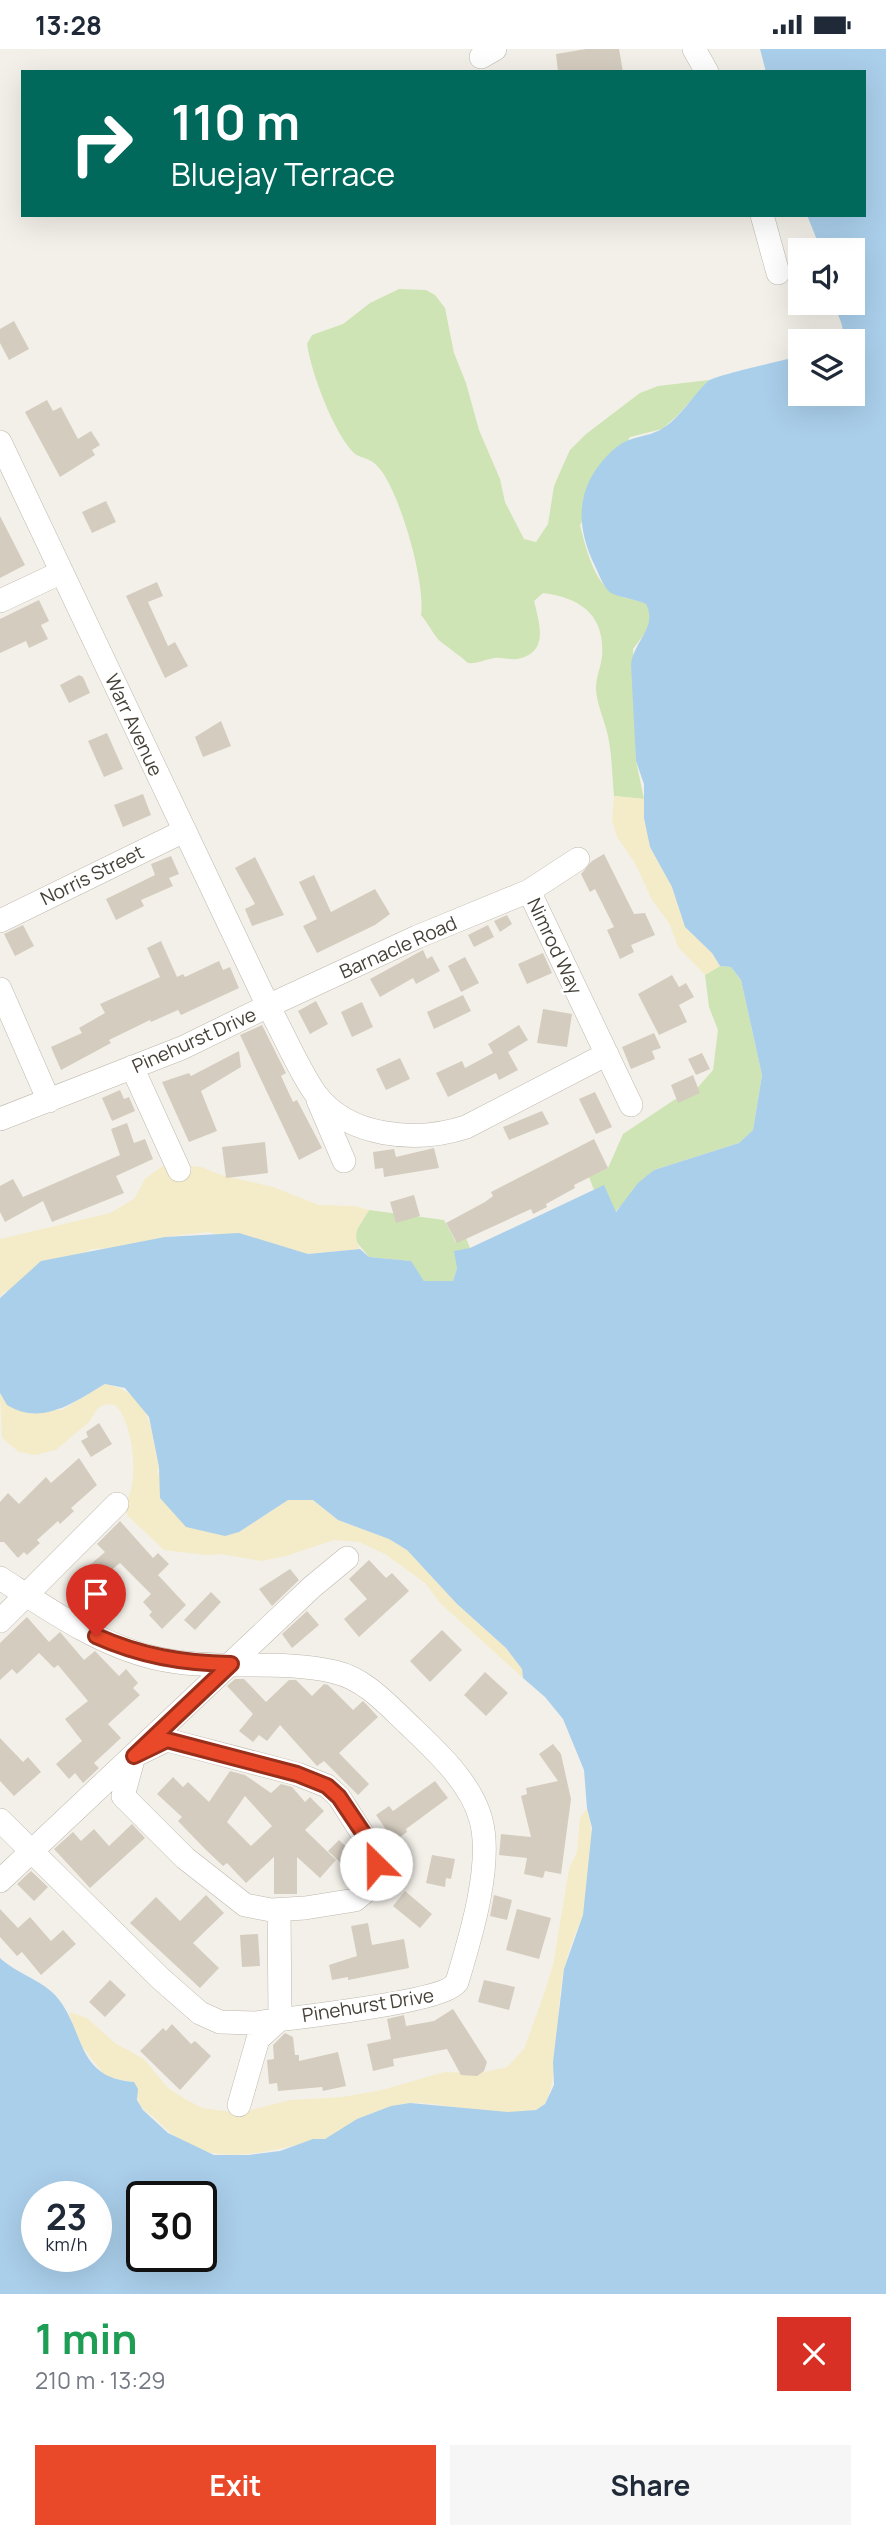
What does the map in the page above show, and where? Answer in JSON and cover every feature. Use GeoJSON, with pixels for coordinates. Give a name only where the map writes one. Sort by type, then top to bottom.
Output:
{"type":"FeatureCollection","features":[{"type":"Feature","properties":{"kind":"street"},"geometry":{"type":"LineString","coordinates":[[694,49],[706,70]]}},
{"type":"Feature","properties":{"kind":"street"},"geometry":{"type":"LineString","coordinates":[[763,217],[778,273]]}},
{"type":"Feature","properties":{"kind":"street","name":"Warr Avenue"},"geometry":{"type":"LineString","coordinates":[[0,442],[268,1006]]}},
{"type":"Feature","properties":{"kind":"street"},"geometry":{"type":"LineString","coordinates":[[0,601],[62,572]]}},
{"type":"Feature","properties":{"kind":"street","name":"Norris Street"},"geometry":{"type":"LineString","coordinates":[[0,921],[184,831]]}},
{"type":"Feature","properties":{"kind":"street","name":"Nimrod Way"},"geometry":{"type":"LineString","coordinates":[[578,859],[529,891],[631,1105]]}},
{"type":"Feature","properties":{"kind":"street","name":"Barnacle Road"},"geometry":{"type":"LineString","coordinates":[[268,1006],[417,937],[529,891]]}},
{"type":"Feature","properties":{"kind":"street"},"geometry":{"type":"LineString","coordinates":[[0,989],[49,1101]]}},
{"type":"Feature","properties":{"kind":"street","name":"Pinehurst Drive"},"geometry":{"type":"LineString","coordinates":[[0,1119],[182,1048],[268,1006],[315,1093],[332,1110],[354,1121],[394,1134],[430,1136],[466,1127],[607,1053]]}},
{"type":"Feature","properties":{"kind":"street"},"geometry":{"type":"LineString","coordinates":[[132,1067],[179,1170]]}},
{"type":"Feature","properties":{"kind":"street"},"geometry":{"type":"LineString","coordinates":[[315,1093],[344,1161]]}},
{"type":"Feature","properties":{"kind":"street"},"geometry":{"type":"LineString","coordinates":[[0,1621],[117,1504]]}},
{"type":"Feature","properties":{"kind":"street"},"geometry":{"type":"LineString","coordinates":[[0,1881],[347,1558]]}},
{"type":"Feature","properties":{"kind":"street","name":"Pinehurst Drive"},"geometry":{"type":"LineString","coordinates":[[0,1578],[84,1629],[134,1652],[181,1663],[322,1669],[338,1672],[362,1684],[439,1754],[470,1796],[482,1828],[482,1855],[475,1911],[454,1987],[409,2002],[280,2019],[231,2024],[200,2013],[161,1979],[0,1819]]}},
{"type":"Feature","properties":{"kind":"street"},"geometry":{"type":"LineString","coordinates":[[167,1740],[297,1774],[327,1786],[339,1797],[374,1852],[376,1870],[369,1887],[355,1900],[279,1910],[257,1909],[237,1900],[186,1858],[123,1796],[134,1756],[167,1740]]}},
{"type":"Feature","properties":{"kind":"street"},"geometry":{"type":"LineString","coordinates":[[239,2105],[257,2039],[280,2019],[279,1910]]}},
{"type":"Feature","properties":{"kind":"green space"},"geometry":{"type":"Polygon","coordinates":[[[399,289],[426,290],[435,295],[445,308],[454,353],[466,383],[479,430],[500,479],[505,502],[524,539],[536,542],[548,524],[554,486],[570,450],[586,434],[640,393],[658,386],[709,380],[662,429],[630,437],[580,525],[590,561],[604,585],[618,595],[647,604],[651,612],[649,628],[633,649],[636,761],[644,799],[614,796],[607,730],[596,694],[602,642],[595,619],[588,611],[569,599],[543,593],[534,601],[540,637],[534,651],[517,659],[495,658],[472,663],[468,663],[441,642],[421,615],[420,582],[410,539],[395,497],[379,468],[372,461],[353,452],[338,430],[318,385],[307,344],[312,335],[343,324],[370,303],[399,289]]]}},
{"type":"Feature","properties":{"kind":"green space"},"geometry":{"type":"Polygon","coordinates":[[[720,966],[731,967],[741,980],[762,1075],[753,1130],[739,1143],[654,1170],[615,1212],[604,1186],[594,1190],[589,1177],[608,1168],[623,1134],[674,1100],[692,1094],[713,1070],[718,1030],[709,1007],[705,975],[720,966]]]}},
{"type":"Feature","properties":{"kind":"green space"},"geometry":{"type":"Polygon","coordinates":[[[369,1210],[444,1220],[456,1242],[466,1238],[470,1248],[457,1268],[453,1281],[424,1281],[410,1261],[369,1257],[354,1239],[369,1210]]]}},
{"type":"Feature","properties":{"kind":"sand"},"geometry":{"type":"Polygon","coordinates":[[[614,796],[644,799],[650,847],[672,887],[685,927],[712,953],[720,966],[705,975],[678,947],[669,923],[652,900],[635,863],[617,837],[612,821],[614,796]]]}},
{"type":"Feature","properties":{"kind":"sand"},"geometry":{"type":"Polygon","coordinates":[[[172,1164],[201,1167],[221,1175],[273,1187],[319,1205],[355,1206],[369,1210],[357,1233],[360,1249],[308,1254],[208,1232],[165,1237],[128,1247],[92,1249],[3,1293],[0,1298],[0,1239],[110,1213],[134,1199],[145,1179],[161,1167],[172,1164]]]}},
{"type":"Feature","properties":{"kind":"sand"},"geometry":{"type":"Polygon","coordinates":[[[105,1384],[132,1395],[146,1414],[159,1467],[157,1472],[239,1532],[288,1500],[313,1500],[338,1520],[389,1539],[407,1550],[457,1604],[506,1648],[522,1669],[523,1678],[440,1603],[425,1583],[385,1554],[359,1542],[334,1540],[262,1561],[220,1554],[164,1550],[127,1515],[126,1507],[133,1475],[133,1453],[125,1421],[115,1405],[106,1404],[98,1408],[89,1422],[56,1450],[35,1455],[19,1452],[2,1438],[0,1393],[7,1405],[62,1410],[105,1384]]]}},
{"type":"Feature","properties":{"kind":"sand"},"geometry":{"type":"Polygon","coordinates":[[[587,1808],[592,1846],[586,1901],[563,1979],[552,2085],[545,2103],[535,2110],[502,2113],[410,2103],[369,2114],[324,2139],[257,2153],[215,2153],[195,2148],[176,2137],[144,2110],[138,2100],[134,2082],[106,2077],[77,2040],[69,2012],[87,2018],[115,2043],[144,2059],[168,2088],[185,2099],[202,2108],[240,2113],[290,2100],[342,2097],[382,2090],[444,2072],[480,2073],[507,2067],[524,2049],[553,1965],[569,1869],[577,1852],[580,1818],[587,1808]]]}},
{"type":"Feature","properties":{"kind":"water"},"geometry":{"type":"Polygon","coordinates":[[[760,49],[886,49],[886,2294],[0,2294],[0,1958],[55,1995],[65,2008],[91,2062],[115,2079],[134,2082],[138,2089],[137,2100],[143,2110],[168,2133],[214,2155],[249,2155],[280,2151],[313,2139],[325,2139],[357,2119],[391,2106],[410,2103],[508,2112],[536,2110],[545,2104],[554,2085],[553,2062],[564,1969],[583,1915],[592,1828],[587,1808],[584,1770],[563,1719],[545,1697],[523,1678],[522,1669],[506,1648],[457,1604],[407,1550],[389,1539],[338,1520],[313,1500],[288,1500],[239,1532],[225,1536],[186,1527],[160,1498],[159,1467],[149,1417],[125,1388],[105,1384],[70,1404],[46,1413],[20,1411],[7,1405],[0,1393],[0,1298],[41,1261],[165,1237],[239,1233],[308,1254],[360,1249],[369,1257],[411,1261],[424,1281],[453,1281],[457,1268],[454,1251],[470,1248],[604,1185],[616,1212],[638,1183],[654,1170],[739,1143],[753,1130],[762,1075],[741,980],[731,967],[720,966],[712,953],[685,927],[672,887],[650,847],[644,818],[644,784],[636,761],[631,664],[647,627],[649,612],[646,604],[615,595],[606,587],[588,550],[582,505],[592,476],[613,450],[631,439],[660,430],[680,414],[708,381],[714,378],[788,359],[788,406],[865,406],[865,329],[842,329],[838,315],[865,315],[865,238],[816,238],[808,217],[866,217],[866,70],[765,70],[760,49]]]}},
{"type":"Feature","properties":{"kind":"building"},"geometry":{"type":"Polygon","coordinates":[[[586,49],[619,49],[623,70],[558,70],[556,54],[586,49]]]}},
{"type":"Feature","properties":{"kind":"building"},"geometry":{"type":"Polygon","coordinates":[[[14,321],[29,349],[9,360],[0,343],[0,329],[14,321]]]}},
{"type":"Feature","properties":{"kind":"building"},"geometry":{"type":"Polygon","coordinates":[[[47,400],[53,411],[61,407],[78,439],[91,431],[100,445],[92,450],[95,455],[60,477],[25,412],[47,400]]]}},
{"type":"Feature","properties":{"kind":"building"},"geometry":{"type":"Polygon","coordinates":[[[106,501],[116,522],[92,533],[82,512],[106,501]]]}},
{"type":"Feature","properties":{"kind":"building"},"geometry":{"type":"Polygon","coordinates":[[[0,516],[25,565],[0,578],[0,516]]]}},
{"type":"Feature","properties":{"kind":"building"},"geometry":{"type":"Polygon","coordinates":[[[157,582],[163,596],[148,602],[168,646],[175,642],[188,666],[165,678],[126,596],[157,582]]]}},
{"type":"Feature","properties":{"kind":"building"},"geometry":{"type":"Polygon","coordinates":[[[39,600],[49,621],[41,625],[48,639],[29,648],[26,641],[0,653],[0,619],[39,600]]]}},
{"type":"Feature","properties":{"kind":"building"},"geometry":{"type":"Polygon","coordinates":[[[79,675],[83,677],[90,693],[69,703],[60,685],[79,675]]]}},
{"type":"Feature","properties":{"kind":"building"},"geometry":{"type":"Polygon","coordinates":[[[221,721],[231,746],[203,757],[195,737],[221,721]]]}},
{"type":"Feature","properties":{"kind":"building"},"geometry":{"type":"Polygon","coordinates":[[[107,733],[123,769],[104,777],[88,741],[107,733]]]}},
{"type":"Feature","properties":{"kind":"building"},"geometry":{"type":"Polygon","coordinates":[[[143,794],[151,815],[123,827],[114,805],[143,794]]]}},
{"type":"Feature","properties":{"kind":"building"},"geometry":{"type":"Polygon","coordinates":[[[604,854],[634,914],[645,913],[655,935],[631,945],[634,952],[620,959],[607,930],[614,927],[595,889],[590,892],[581,874],[592,861],[604,854]]]}},
{"type":"Feature","properties":{"kind":"building"},"geometry":{"type":"Polygon","coordinates":[[[171,856],[179,874],[169,878],[173,886],[141,900],[144,906],[116,920],[106,899],[155,875],[151,864],[171,856]]]}},
{"type":"Feature","properties":{"kind":"building"},"geometry":{"type":"Polygon","coordinates":[[[255,857],[284,915],[252,926],[245,909],[255,904],[235,868],[255,857]]]}},
{"type":"Feature","properties":{"kind":"building"},"geometry":{"type":"Polygon","coordinates":[[[314,875],[331,912],[375,889],[390,914],[375,925],[317,953],[303,926],[317,919],[299,882],[314,875]]]}},
{"type":"Feature","properties":{"kind":"building"},"geometry":{"type":"Polygon","coordinates":[[[507,915],[512,924],[500,932],[494,921],[507,915]]]}},
{"type":"Feature","properties":{"kind":"building"},"geometry":{"type":"Polygon","coordinates":[[[23,925],[34,946],[15,956],[4,934],[23,925]]]}},
{"type":"Feature","properties":{"kind":"building"},"geometry":{"type":"Polygon","coordinates":[[[488,925],[494,937],[474,947],[468,935],[488,925]]]}},
{"type":"Feature","properties":{"kind":"building"},"geometry":{"type":"Polygon","coordinates":[[[161,941],[177,977],[183,974],[185,977],[219,961],[223,970],[230,967],[239,988],[181,1015],[178,1010],[151,1022],[150,1020],[109,1040],[111,1043],[61,1070],[51,1047],[82,1033],[79,1028],[105,1013],[100,1004],[160,977],[147,948],[161,941]]]}},
{"type":"Feature","properties":{"kind":"building"},"geometry":{"type":"Polygon","coordinates":[[[423,950],[427,959],[432,956],[440,971],[416,984],[413,978],[380,997],[370,979],[423,950]]]}},
{"type":"Feature","properties":{"kind":"building"},"geometry":{"type":"Polygon","coordinates":[[[543,953],[552,973],[527,984],[518,964],[543,953]]]}},
{"type":"Feature","properties":{"kind":"building"},"geometry":{"type":"Polygon","coordinates":[[[465,957],[479,983],[461,992],[448,966],[465,957]]]}},
{"type":"Feature","properties":{"kind":"building"},"geometry":{"type":"Polygon","coordinates":[[[672,975],[679,987],[686,983],[694,997],[679,1005],[687,1022],[659,1035],[638,994],[672,975]]]}},
{"type":"Feature","properties":{"kind":"building"},"geometry":{"type":"Polygon","coordinates":[[[463,995],[471,1011],[434,1029],[427,1012],[463,995]]]}},
{"type":"Feature","properties":{"kind":"building"},"geometry":{"type":"Polygon","coordinates":[[[316,1001],[328,1024],[310,1034],[298,1011],[316,1001]]]}},
{"type":"Feature","properties":{"kind":"building"},"geometry":{"type":"Polygon","coordinates":[[[362,1002],[373,1027],[352,1037],[341,1012],[362,1002]]]}},
{"type":"Feature","properties":{"kind":"building"},"geometry":{"type":"Polygon","coordinates":[[[543,1009],[572,1014],[567,1047],[537,1043],[543,1009]]]}},
{"type":"Feature","properties":{"kind":"building"},"geometry":{"type":"Polygon","coordinates":[[[262,1025],[286,1073],[281,1076],[293,1102],[297,1100],[322,1148],[299,1160],[240,1035],[262,1025]]]}},
{"type":"Feature","properties":{"kind":"building"},"geometry":{"type":"Polygon","coordinates":[[[519,1025],[528,1040],[508,1052],[518,1070],[499,1080],[496,1073],[448,1097],[436,1073],[462,1061],[465,1068],[493,1053],[488,1044],[519,1025]]]}},
{"type":"Feature","properties":{"kind":"building"},"geometry":{"type":"Polygon","coordinates":[[[654,1033],[661,1048],[652,1051],[655,1059],[631,1069],[622,1047],[654,1033]]]}},
{"type":"Feature","properties":{"kind":"building"},"geometry":{"type":"Polygon","coordinates":[[[239,1051],[241,1067],[201,1091],[217,1131],[189,1142],[162,1082],[189,1073],[191,1076],[239,1051]]]}},
{"type":"Feature","properties":{"kind":"building"},"geometry":{"type":"Polygon","coordinates":[[[702,1053],[710,1069],[696,1075],[688,1059],[702,1053]]]}},
{"type":"Feature","properties":{"kind":"building"},"geometry":{"type":"Polygon","coordinates":[[[400,1058],[410,1079],[386,1090],[376,1069],[400,1058]]]}},
{"type":"Feature","properties":{"kind":"building"},"geometry":{"type":"Polygon","coordinates":[[[693,1075],[700,1093],[678,1103],[671,1085],[693,1075]]]}},
{"type":"Feature","properties":{"kind":"building"},"geometry":{"type":"Polygon","coordinates":[[[120,1090],[124,1099],[129,1097],[135,1111],[112,1121],[102,1098],[120,1090]]]}},
{"type":"Feature","properties":{"kind":"building"},"geometry":{"type":"Polygon","coordinates":[[[595,1092],[612,1127],[596,1134],[579,1099],[595,1092]]]}},
{"type":"Feature","properties":{"kind":"building"},"geometry":{"type":"Polygon","coordinates":[[[542,1111],[549,1124],[509,1140],[503,1127],[542,1111]]]}},
{"type":"Feature","properties":{"kind":"building"},"geometry":{"type":"Polygon","coordinates":[[[127,1123],[134,1143],[145,1139],[153,1159],[116,1176],[124,1193],[52,1222],[43,1201],[5,1222],[0,1212],[0,1186],[13,1179],[23,1197],[120,1155],[111,1129],[127,1123]]]}},
{"type":"Feature","properties":{"kind":"building"},"geometry":{"type":"Polygon","coordinates":[[[594,1139],[608,1168],[574,1185],[575,1188],[533,1214],[531,1209],[457,1243],[446,1223],[485,1202],[493,1196],[491,1192],[594,1139]]]}},
{"type":"Feature","properties":{"kind":"building"},"geometry":{"type":"Polygon","coordinates":[[[265,1142],[268,1173],[226,1178],[222,1147],[265,1142]]]}},
{"type":"Feature","properties":{"kind":"building"},"geometry":{"type":"Polygon","coordinates":[[[434,1148],[439,1168],[384,1177],[383,1168],[375,1169],[373,1152],[394,1149],[396,1157],[434,1148]]]}},
{"type":"Feature","properties":{"kind":"building"},"geometry":{"type":"Polygon","coordinates":[[[414,1195],[420,1216],[396,1223],[390,1202],[414,1195]]]}},
{"type":"Feature","properties":{"kind":"building"},"geometry":{"type":"Polygon","coordinates":[[[99,1423],[112,1444],[91,1457],[81,1441],[88,1437],[86,1432],[99,1423]]]}},
{"type":"Feature","properties":{"kind":"building"},"geometry":{"type":"Polygon","coordinates":[[[79,1458],[97,1485],[71,1508],[74,1511],[60,1524],[58,1521],[37,1540],[40,1543],[27,1555],[24,1552],[18,1558],[4,1542],[0,1542],[0,1502],[8,1493],[19,1504],[46,1477],[51,1483],[79,1458]]]}},
{"type":"Feature","properties":{"kind":"building"},"geometry":{"type":"Polygon","coordinates":[[[120,1521],[153,1558],[158,1553],[169,1564],[158,1575],[186,1605],[162,1629],[149,1615],[152,1612],[143,1602],[151,1594],[120,1563],[94,1584],[83,1571],[105,1552],[97,1544],[120,1521]]]}},
{"type":"Feature","properties":{"kind":"building"},"geometry":{"type":"Polygon","coordinates":[[[369,1560],[386,1578],[392,1573],[409,1591],[359,1637],[344,1619],[367,1599],[349,1579],[369,1560]]]}},
{"type":"Feature","properties":{"kind":"building"},"geometry":{"type":"Polygon","coordinates":[[[290,1569],[299,1580],[272,1606],[259,1589],[290,1569]]]}},
{"type":"Feature","properties":{"kind":"building"},"geometry":{"type":"Polygon","coordinates":[[[211,1592],[221,1602],[195,1630],[184,1620],[211,1592]]]}},
{"type":"Feature","properties":{"kind":"building"},"geometry":{"type":"Polygon","coordinates":[[[307,1611],[319,1625],[292,1648],[282,1634],[307,1611]]]}},
{"type":"Feature","properties":{"kind":"building"},"geometry":{"type":"Polygon","coordinates":[[[27,1617],[49,1642],[60,1632],[84,1660],[95,1651],[119,1676],[126,1669],[138,1683],[133,1688],[140,1695],[108,1724],[121,1738],[94,1763],[99,1768],[83,1783],[75,1773],[69,1779],[56,1764],[82,1741],[65,1719],[88,1701],[58,1665],[54,1668],[39,1653],[17,1674],[12,1669],[0,1680],[0,1643],[27,1617]]]}},
{"type":"Feature","properties":{"kind":"building"},"geometry":{"type":"Polygon","coordinates":[[[442,1630],[462,1650],[430,1682],[410,1661],[442,1630]]]}},
{"type":"Feature","properties":{"kind":"building"},"geometry":{"type":"Polygon","coordinates":[[[485,1672],[508,1693],[486,1716],[464,1695],[485,1672]]]}},
{"type":"Feature","properties":{"kind":"building"},"geometry":{"type":"Polygon","coordinates":[[[235,1679],[244,1679],[266,1702],[289,1680],[296,1680],[312,1696],[324,1684],[328,1685],[353,1710],[363,1701],[378,1717],[339,1753],[369,1784],[358,1795],[324,1761],[317,1766],[280,1725],[267,1741],[259,1735],[253,1742],[239,1731],[253,1714],[227,1686],[235,1679]]]}},
{"type":"Feature","properties":{"kind":"building"},"geometry":{"type":"Polygon","coordinates":[[[0,1738],[23,1762],[28,1757],[41,1772],[14,1796],[0,1781],[0,1738]]]}},
{"type":"Feature","properties":{"kind":"building"},"geometry":{"type":"Polygon","coordinates":[[[553,1744],[561,1754],[571,1799],[561,1874],[545,1871],[543,1878],[524,1874],[527,1858],[499,1855],[501,1834],[531,1837],[521,1796],[527,1794],[526,1788],[558,1781],[539,1754],[553,1744]]]}},
{"type":"Feature","properties":{"kind":"building"},"geometry":{"type":"Polygon","coordinates":[[[230,1771],[245,1775],[271,1793],[281,1784],[292,1787],[305,1802],[310,1797],[324,1811],[305,1830],[336,1860],[320,1878],[297,1857],[297,1894],[274,1894],[274,1857],[246,1883],[227,1863],[223,1866],[205,1849],[178,1821],[182,1817],[157,1794],[173,1777],[183,1787],[188,1782],[209,1802],[230,1771]],[[245,1796],[227,1822],[251,1846],[272,1826],[245,1796]]]}},
{"type":"Feature","properties":{"kind":"building"},"geometry":{"type":"Polygon","coordinates":[[[435,1781],[448,1798],[394,1841],[376,1815],[389,1806],[393,1811],[435,1781]]]}},
{"type":"Feature","properties":{"kind":"building"},"geometry":{"type":"Polygon","coordinates":[[[132,1824],[145,1838],[90,1888],[54,1849],[73,1832],[81,1841],[94,1829],[109,1846],[132,1824]]]}},
{"type":"Feature","properties":{"kind":"building"},"geometry":{"type":"Polygon","coordinates":[[[339,1840],[355,1855],[344,1866],[328,1851],[339,1840]]]}},
{"type":"Feature","properties":{"kind":"building"},"geometry":{"type":"Polygon","coordinates":[[[432,1855],[455,1859],[451,1879],[446,1878],[445,1887],[426,1883],[432,1855]]]}},
{"type":"Feature","properties":{"kind":"building"},"geometry":{"type":"Polygon","coordinates":[[[31,1871],[48,1887],[34,1901],[17,1884],[31,1871]]]}},
{"type":"Feature","properties":{"kind":"building"},"geometry":{"type":"Polygon","coordinates":[[[405,1891],[432,1914],[420,1928],[393,1906],[405,1891]]]}},
{"type":"Feature","properties":{"kind":"building"},"geometry":{"type":"Polygon","coordinates":[[[206,1895],[224,1913],[193,1943],[219,1968],[200,1988],[130,1923],[156,1897],[180,1921],[206,1895]]]}},
{"type":"Feature","properties":{"kind":"building"},"geometry":{"type":"Polygon","coordinates":[[[494,1895],[512,1900],[507,1920],[490,1916],[494,1895]]]}},
{"type":"Feature","properties":{"kind":"building"},"geometry":{"type":"Polygon","coordinates":[[[0,1909],[18,1928],[30,1917],[51,1941],[63,1930],[76,1944],[41,1975],[22,1952],[17,1956],[0,1937],[0,1909]]]}},
{"type":"Feature","properties":{"kind":"building"},"geometry":{"type":"Polygon","coordinates":[[[517,1909],[551,1918],[539,1959],[506,1950],[517,1909]]]}},
{"type":"Feature","properties":{"kind":"building"},"geometry":{"type":"Polygon","coordinates":[[[368,1923],[372,1945],[404,1939],[409,1968],[348,1980],[348,1977],[332,1980],[329,1965],[357,1956],[351,1926],[368,1923]]]}},
{"type":"Feature","properties":{"kind":"building"},"geometry":{"type":"Polygon","coordinates":[[[258,1934],[260,1966],[242,1967],[240,1935],[258,1934]]]}},
{"type":"Feature","properties":{"kind":"building"},"geometry":{"type":"Polygon","coordinates":[[[110,1980],[126,1995],[105,2017],[89,2002],[110,1980]]]}},
{"type":"Feature","properties":{"kind":"building"},"geometry":{"type":"Polygon","coordinates":[[[484,1980],[515,1987],[509,2010],[478,2002],[484,1980]]]}},
{"type":"Feature","properties":{"kind":"building"},"geometry":{"type":"Polygon","coordinates":[[[453,2009],[487,2062],[484,2071],[477,2076],[461,2075],[447,2049],[393,2059],[394,2066],[373,2071],[367,2044],[391,2039],[387,2019],[404,2015],[406,2026],[434,2021],[453,2009]]]}},
{"type":"Feature","properties":{"kind":"building"},"geometry":{"type":"Polygon","coordinates":[[[172,2024],[191,2044],[195,2041],[211,2056],[180,2090],[140,2051],[163,2028],[166,2031],[172,2024]]]}},
{"type":"Feature","properties":{"kind":"building"},"geometry":{"type":"Polygon","coordinates":[[[285,2033],[293,2037],[295,2055],[299,2055],[299,2061],[338,2052],[346,2086],[323,2091],[322,2087],[278,2091],[277,2083],[269,2084],[267,2060],[274,2059],[273,2045],[285,2033]]]}},
{"type":"Feature","properties":{"kind":"route"},"geometry":{"type":"LineString","coordinates":[[96,1636],[155,1658],[181,1663],[231,1664],[134,1756],[167,1740],[318,1781],[339,1797],[370,1843],[376,1864]]}}]}
